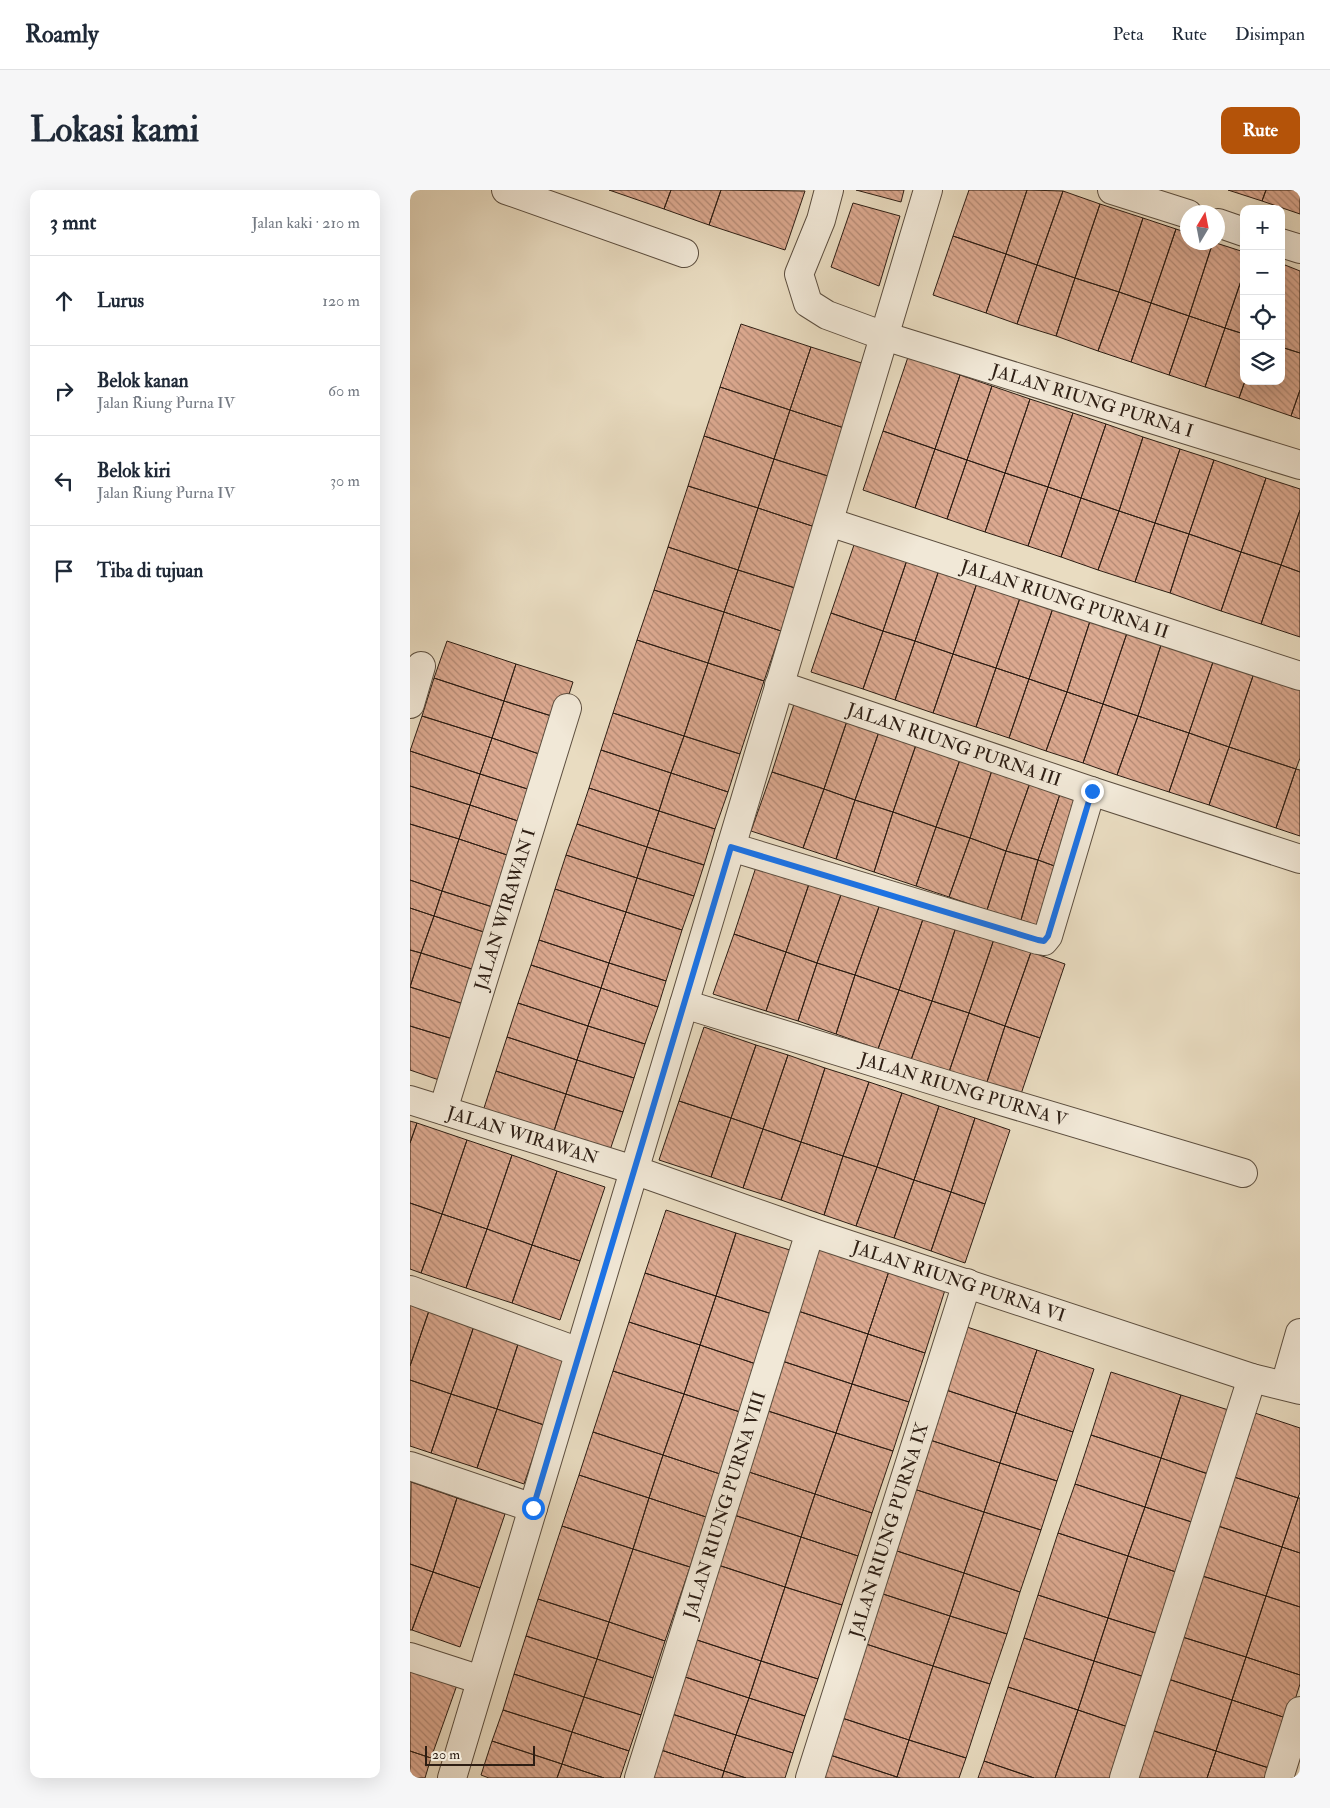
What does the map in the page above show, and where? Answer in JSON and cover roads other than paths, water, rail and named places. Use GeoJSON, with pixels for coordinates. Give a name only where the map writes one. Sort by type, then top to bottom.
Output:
{"type":"FeatureCollection","features":[{"type":"Feature","properties":{"kind":"street"},"geometry":{"type":"LineString","coordinates":[[506,190],[684,253]]}},
{"type":"Feature","properties":{"kind":"street","name":"JALAN RIUNG PURNA I"},"geometry":{"type":"LineString","coordinates":[[829,190],[820,220],[799,274],[808,303],[827,315],[884,336],[1300,465]]}},
{"type":"Feature","properties":{"kind":"street"},"geometry":{"type":"LineString","coordinates":[[452,1778],[928,190]]}},
{"type":"Feature","properties":{"kind":"street"},"geometry":{"type":"LineString","coordinates":[[1112,190],[1180,211]]}},
{"type":"Feature","properties":{"kind":"street"},"geometry":{"type":"LineString","coordinates":[[1225,225],[1240,231]]}},
{"type":"Feature","properties":{"kind":"street"},"geometry":{"type":"LineString","coordinates":[[1285,245],[1300,249]]}},
{"type":"Feature","properties":{"kind":"street","name":"JALAN RIUNG PURNA II"},"geometry":{"type":"LineString","coordinates":[[829,522],[1300,676]]}},
{"type":"Feature","properties":{"kind":"street"},"geometry":{"type":"LineString","coordinates":[[410,704],[421,666]]}},
{"type":"Feature","properties":{"kind":"street","name":"JALAN RIUNG PURNA III"},"geometry":{"type":"LineString","coordinates":[[780,685],[1092,791],[1300,859]]}},
{"type":"Feature","properties":{"kind":"street","name":"JALAN WIRAWAN I"},"geometry":{"type":"LineString","coordinates":[[443,1110],[567,708]]}},
{"type":"Feature","properties":{"kind":"street"},"geometry":{"type":"LineString","coordinates":[[731,847],[1028,938],[1044,941],[1048,936],[1092,791]]}},
{"type":"Feature","properties":{"kind":"street","name":"JALAN RIUNG PURNA V"},"geometry":{"type":"LineString","coordinates":[[684,1004],[1243,1173]]}},
{"type":"Feature","properties":{"kind":"street","name":"JALAN WIRAWAN"},"geometry":{"type":"LineString","coordinates":[[410,1100],[634,1170]]}},
{"type":"Feature","properties":{"kind":"street","name":"JALAN RIUNG PURNA VI"},"geometry":{"type":"LineString","coordinates":[[634,1170],[810,1232],[1252,1378],[1293,1387]]}},
{"type":"Feature","properties":{"kind":"street","name":"JALAN RIUNG PURNA VIII"},"geometry":{"type":"LineString","coordinates":[[639,1778],[810,1232]]}},
{"type":"Feature","properties":{"kind":"street","name":"JALAN RIUNG PURNA IX"},"geometry":{"type":"LineString","coordinates":[[810,1778],[967,1283]]}},
{"type":"Feature","properties":{"kind":"street"},"geometry":{"type":"LineString","coordinates":[[410,1290],[579,1352]]}},
{"type":"Feature","properties":{"kind":"street"},"geometry":{"type":"LineString","coordinates":[[1293,1387],[1300,1332]]}},
{"type":"Feature","properties":{"kind":"street"},"geometry":{"type":"LineString","coordinates":[[1124,1778],[1252,1378]]}},
{"type":"Feature","properties":{"kind":"street"},"geometry":{"type":"LineString","coordinates":[[410,1466],[533,1508]]}},
{"type":"Feature","properties":{"kind":"street"},"geometry":{"type":"LineString","coordinates":[[410,1657],[481,1680]]}},
{"type":"Feature","properties":{"kind":"street"},"geometry":{"type":"LineString","coordinates":[[1279,1778],[1300,1711]]}}]}
